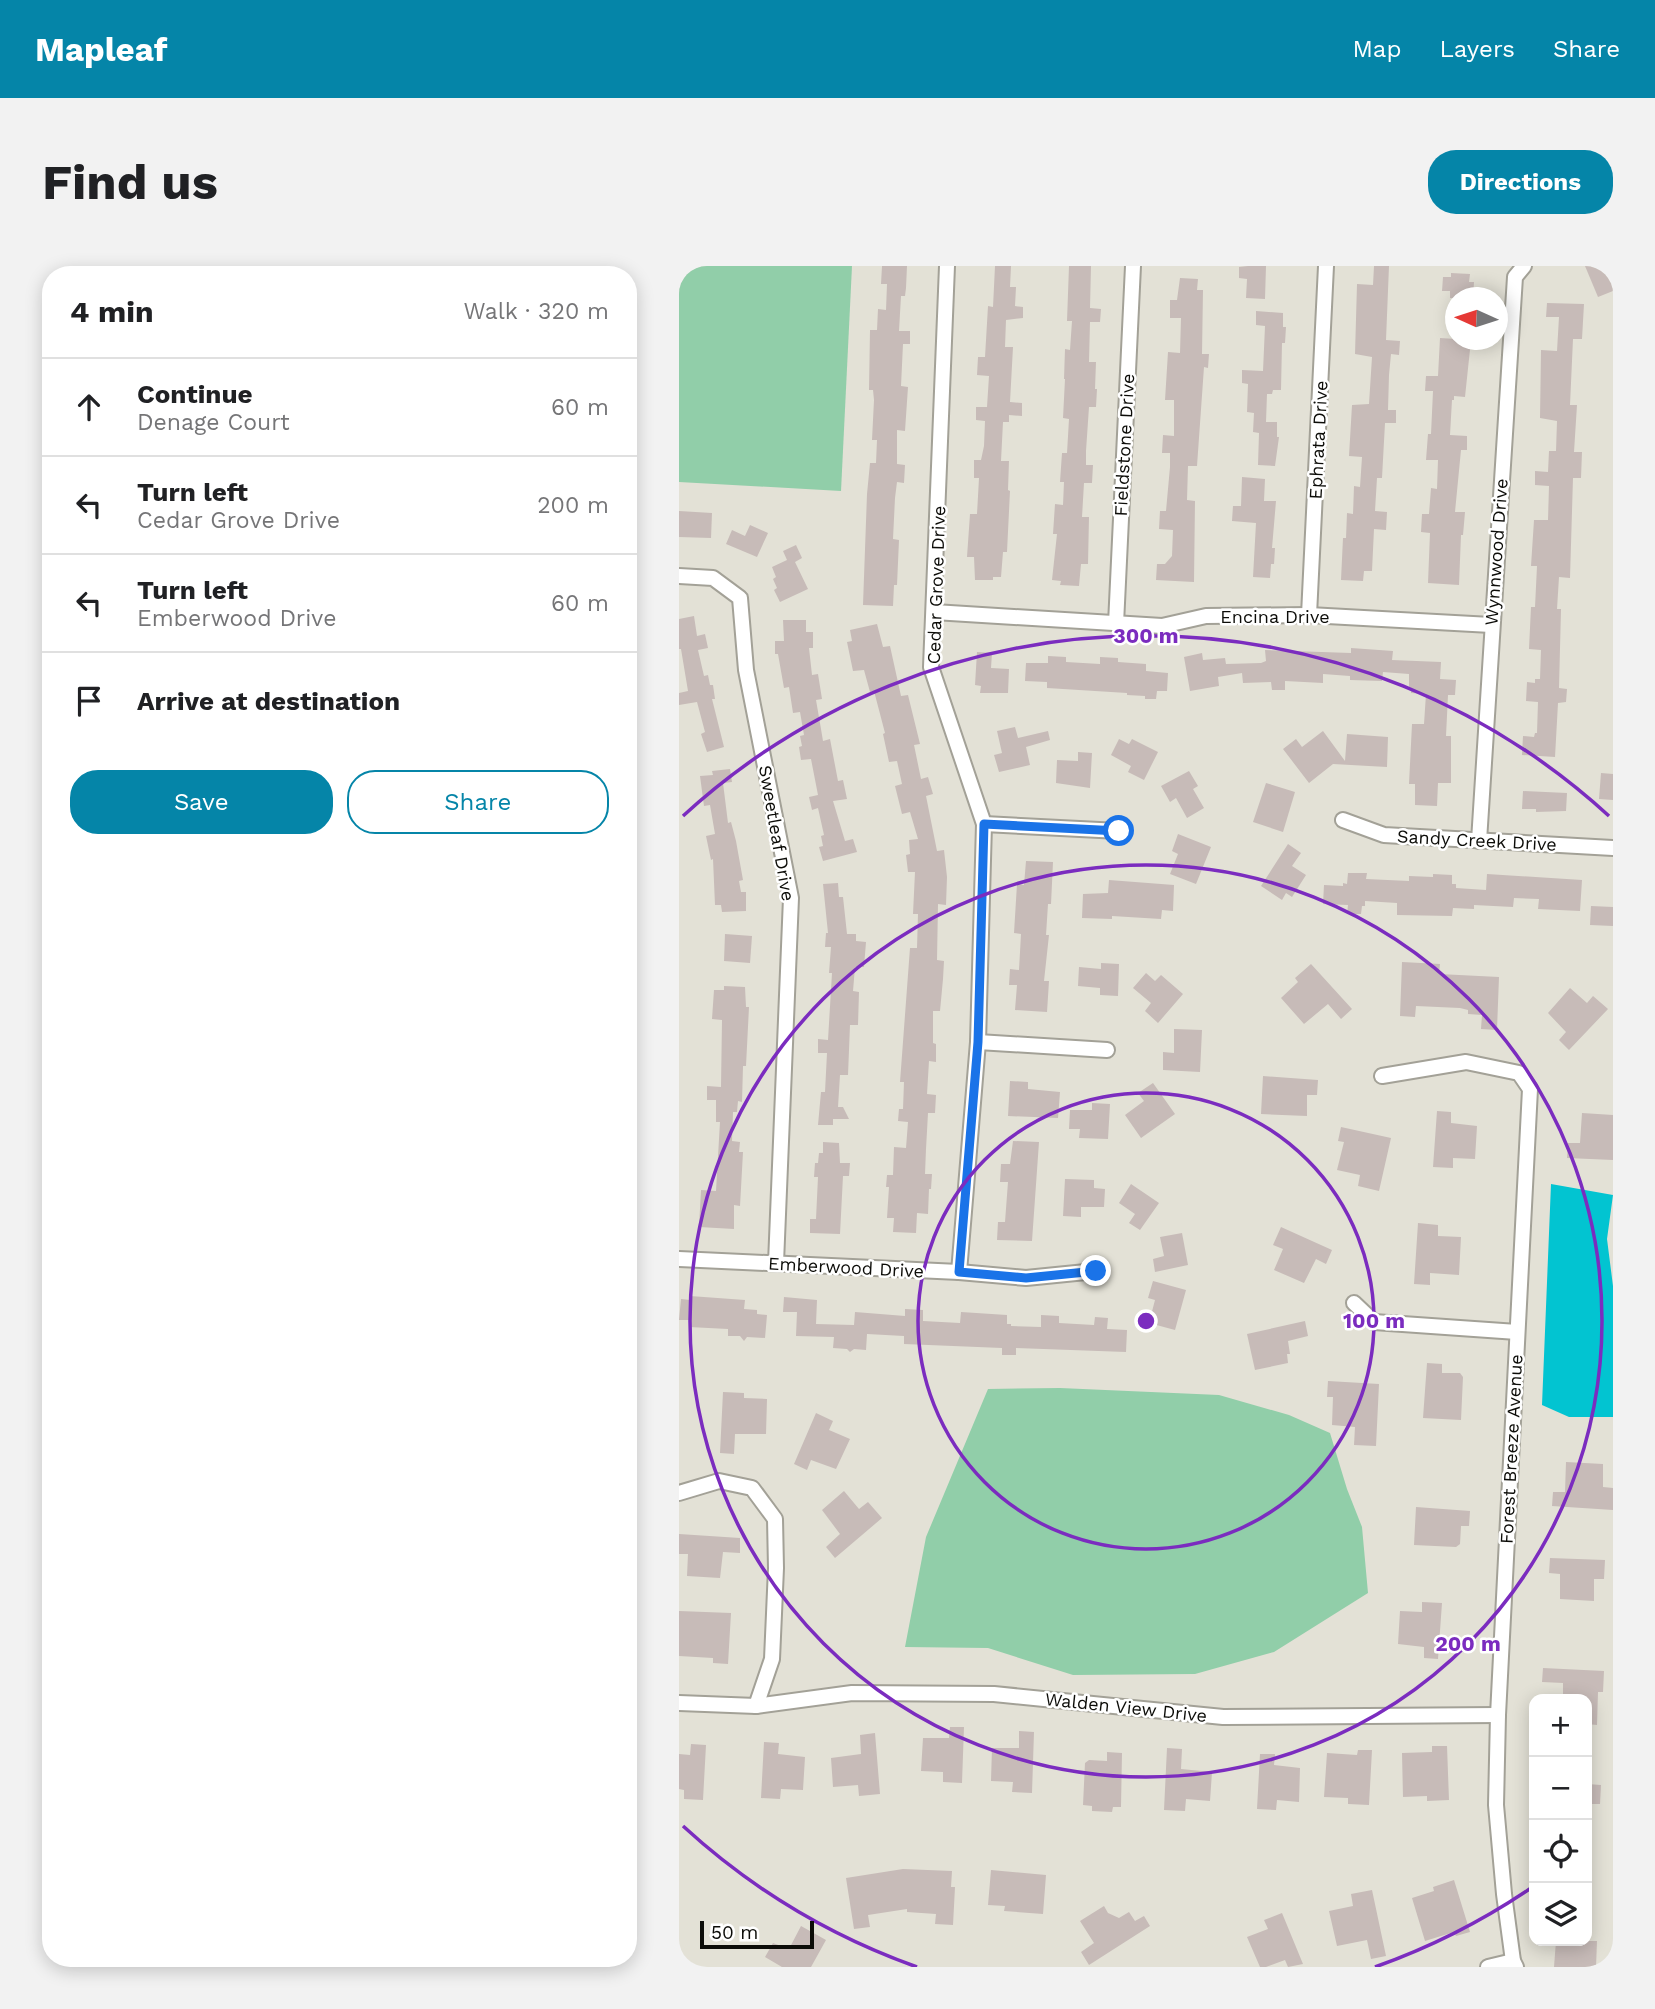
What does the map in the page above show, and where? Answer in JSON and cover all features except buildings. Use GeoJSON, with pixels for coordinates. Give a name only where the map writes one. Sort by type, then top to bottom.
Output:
{"type":"FeatureCollection","features":[{"type":"Feature","properties":{"kind":"street","name":"Cedar Grove Drive"},"geometry":{"type":"LineString","coordinates":[[947,266],[931,667],[984,824],[978,1042],[959,1272]]}},
{"type":"Feature","properties":{"kind":"street","name":"Fieldstone Drive"},"geometry":{"type":"LineString","coordinates":[[1116,624],[1133,266]]}},
{"type":"Feature","properties":{"kind":"street","name":"Ephrata Drive"},"geometry":{"type":"LineString","coordinates":[[1309,615],[1326,266]]}},
{"type":"Feature","properties":{"kind":"street","name":"Wynnwood Drive"},"geometry":{"type":"LineString","coordinates":[[1479,841],[1515,277],[1524,266]]}},
{"type":"Feature","properties":{"kind":"street","name":"Sweetleaf Drive"},"geometry":{"type":"LineString","coordinates":[[679,576],[712,578],[740,598],[746,670],[792,898],[776,1263]]}},
{"type":"Feature","properties":{"kind":"street","name":"Encina Drive"},"geometry":{"type":"LineString","coordinates":[[934,612],[1162,626],[1206,616],[1309,615],[1492,625]]}},
{"type":"Feature","properties":{"kind":"street","name":"Sandy Creek Drive"},"geometry":{"type":"LineString","coordinates":[[1343,820],[1384,835],[1613,848]]}},
{"type":"Feature","properties":{"kind":"street"},"geometry":{"type":"LineString","coordinates":[[984,824],[1119,831]]}},
{"type":"Feature","properties":{"kind":"street"},"geometry":{"type":"LineString","coordinates":[[978,1042],[1107,1050]]}},
{"type":"Feature","properties":{"kind":"street","name":"Forest Breeze Avenue"},"geometry":{"type":"LineString","coordinates":[[1382,1076],[1465,1062],[1519,1073],[1530,1089],[1498,1715],[1496,1805],[1504,1894],[1515,1964]]}},
{"type":"Feature","properties":{"kind":"street","name":"Emberwood Drive"},"geometry":{"type":"LineString","coordinates":[[679,1259],[959,1272],[1026,1278],[1096,1271]]}},
{"type":"Feature","properties":{"kind":"street"},"geometry":{"type":"LineString","coordinates":[[1354,1303],[1374,1322],[1517,1332]]}},
{"type":"Feature","properties":{"kind":"street"},"geometry":{"type":"LineString","coordinates":[[679,1493],[719,1481],[752,1488],[775,1519],[772,1659],[756,1706]]}},
{"type":"Feature","properties":{"kind":"street","name":"Walden View Drive"},"geometry":{"type":"LineString","coordinates":[[679,1703],[756,1706],[852,1693],[994,1693],[1223,1717],[1498,1715]]}},
{"type":"Feature","properties":{"kind":"street"},"geometry":{"type":"LineString","coordinates":[[1488,1967],[1515,1964]]}},
{"type":"Feature","properties":{"kind":"green space"},"geometry":{"type":"Polygon","coordinates":[[[679,266],[852,266],[841,491],[679,482],[679,266]]]}},
{"type":"Feature","properties":{"kind":"green space"},"geometry":{"type":"Polygon","coordinates":[[[1060,1388],[1219,1395],[1289,1415],[1330,1433],[1362,1527],[1368,1593],[1274,1652],[1195,1674],[1073,1675],[988,1648],[905,1647],[926,1537],[988,1389],[1060,1388]]]}},
{"type":"Feature","properties":{"kind":"water"},"geometry":{"type":"Polygon","coordinates":[[[1551,1184],[1613,1195],[1607,1239],[1613,1286],[1613,1417],[1569,1417],[1542,1405],[1551,1184]]]}},
{"type":"Feature","properties":{"kind":"route"},"geometry":{"type":"LineString","coordinates":[[1096,1271],[1026,1278],[959,1272],[978,1042],[984,824],[1119,831]]}}]}
